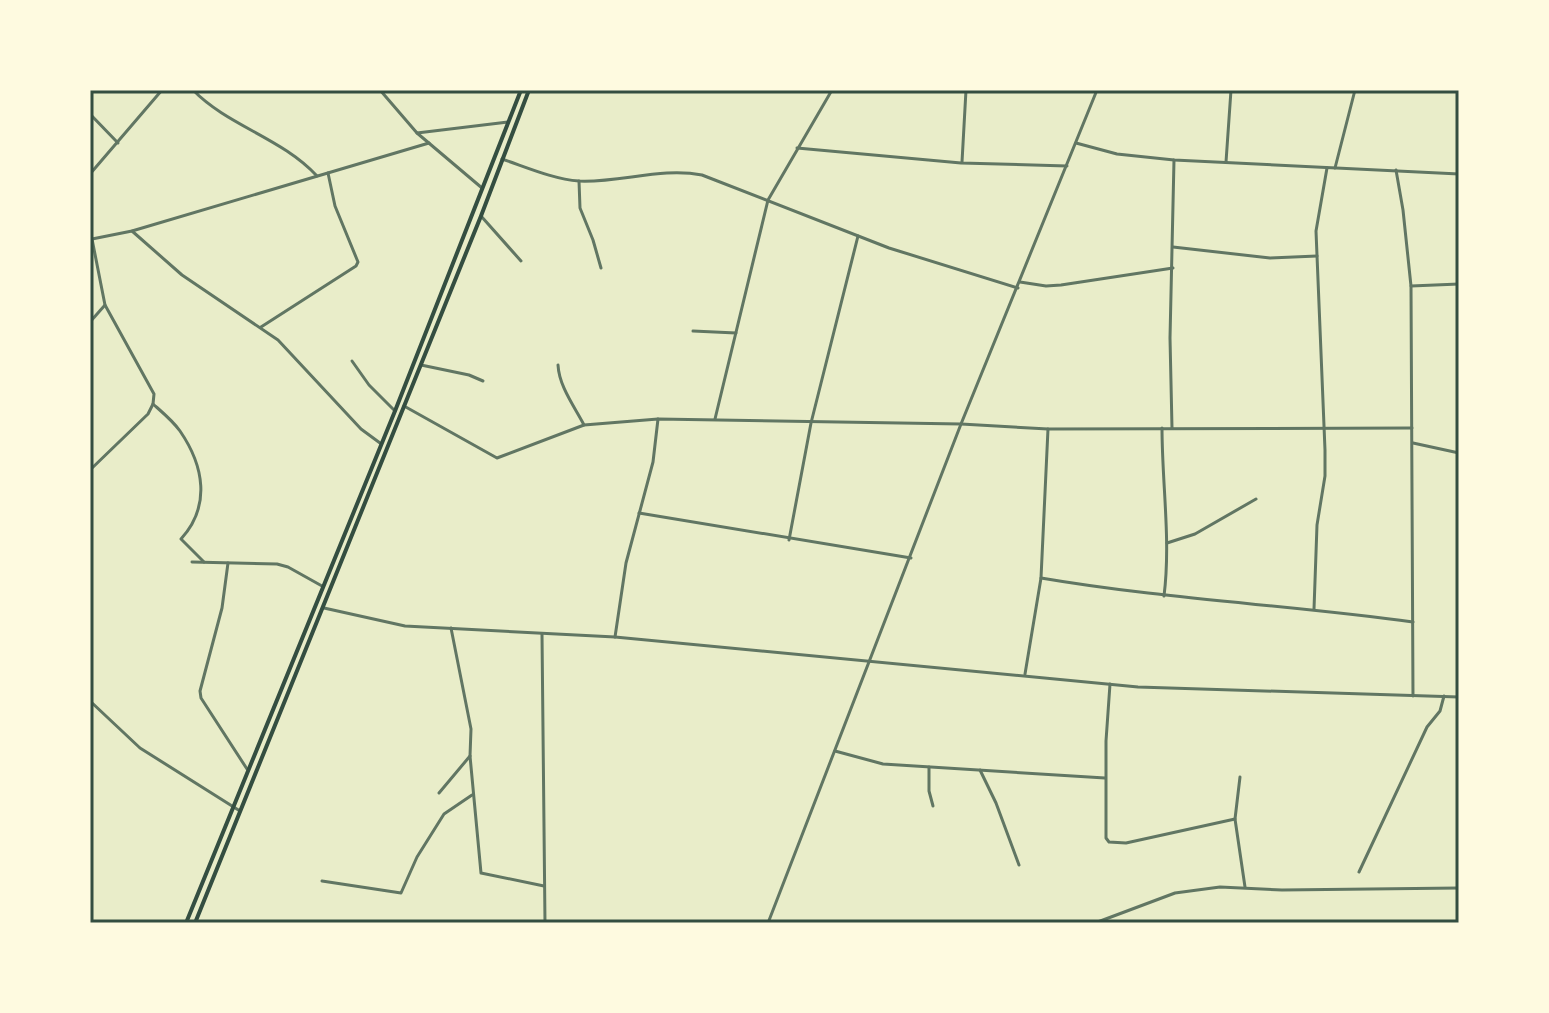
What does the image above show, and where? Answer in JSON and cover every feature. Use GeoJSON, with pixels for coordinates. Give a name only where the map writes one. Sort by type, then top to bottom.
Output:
{"type":"FeatureCollection","features":[{"type":"Feature","properties":{"kind":"main road"},"geometry":{"type":"LineString","coordinates":[[186,923],[395,411],[521,90]]}},
{"type":"Feature","properties":{"kind":"main road"},"geometry":{"type":"LineString","coordinates":[[195,923],[529,90]]}},
{"type":"Feature","properties":{"kind":"street"},"geometry":{"type":"LineString","coordinates":[[90,174],[162,90]]}},
{"type":"Feature","properties":{"kind":"street"},"geometry":{"type":"LineString","coordinates":[[193,90],[207,103],[297,157],[318,178]]}},
{"type":"Feature","properties":{"kind":"street"},"geometry":{"type":"LineString","coordinates":[[380,90],[417,133],[482,188]]}},
{"type":"Feature","properties":{"kind":"street"},"geometry":{"type":"LineString","coordinates":[[715,419],[768,200],[832,90]]}},
{"type":"Feature","properties":{"kind":"street"},"geometry":{"type":"LineString","coordinates":[[961,163],[966,90]]}},
{"type":"Feature","properties":{"kind":"street"},"geometry":{"type":"LineString","coordinates":[[768,923],[961,424],[1097,90]]}},
{"type":"Feature","properties":{"kind":"street"},"geometry":{"type":"LineString","coordinates":[[1226,162],[1231,90]]}},
{"type":"Feature","properties":{"kind":"street"},"geometry":{"type":"LineString","coordinates":[[1335,168],[1355,90]]}},
{"type":"Feature","properties":{"kind":"street"},"geometry":{"type":"LineString","coordinates":[[90,114],[118,143]]}},
{"type":"Feature","properties":{"kind":"street"},"geometry":{"type":"LineString","coordinates":[[417,133],[508,122]]}},
{"type":"Feature","properties":{"kind":"street"},"geometry":{"type":"LineString","coordinates":[[90,470],[148,414],[153,404],[152,387],[105,305],[92,241],[318,178],[429,143]]}},
{"type":"Feature","properties":{"kind":"street"},"geometry":{"type":"LineString","coordinates":[[1076,143],[1117,154],[1174,160],[1459,174]]}},
{"type":"Feature","properties":{"kind":"street"},"geometry":{"type":"LineString","coordinates":[[797,148],[961,163],[1067,166]]}},
{"type":"Feature","properties":{"kind":"street"},"geometry":{"type":"LineString","coordinates":[[502,159],[579,181],[688,172],[716,179],[858,236],[1018,288]]}},
{"type":"Feature","properties":{"kind":"street"},"geometry":{"type":"LineString","coordinates":[[1172,428],[1170,338],[1174,160]]}},
{"type":"Feature","properties":{"kind":"street"},"geometry":{"type":"LineString","coordinates":[[1314,609],[1317,525],[1325,476],[1317,222],[1327,168]]}},
{"type":"Feature","properties":{"kind":"street"},"geometry":{"type":"LineString","coordinates":[[1396,170],[1411,286],[1413,696]]}},
{"type":"Feature","properties":{"kind":"street"},"geometry":{"type":"LineString","coordinates":[[261,327],[358,262],[335,206],[328,173]]}},
{"type":"Feature","properties":{"kind":"street"},"geometry":{"type":"LineString","coordinates":[[579,181],[580,208],[601,268]]}},
{"type":"Feature","properties":{"kind":"street"},"geometry":{"type":"LineString","coordinates":[[481,216],[521,261]]}},
{"type":"Feature","properties":{"kind":"street"},"geometry":{"type":"LineString","coordinates":[[132,231],[182,275],[261,327],[286,348],[361,429],[381,444]]}},
{"type":"Feature","properties":{"kind":"street"},"geometry":{"type":"LineString","coordinates":[[789,540],[811,423],[858,236]]}},
{"type":"Feature","properties":{"kind":"street"},"geometry":{"type":"LineString","coordinates":[[1173,247],[1270,258],[1317,256]]}},
{"type":"Feature","properties":{"kind":"street"},"geometry":{"type":"LineString","coordinates":[[1020,282],[1061,285],[1173,268]]}},
{"type":"Feature","properties":{"kind":"street"},"geometry":{"type":"LineString","coordinates":[[1411,286],[1459,284]]}},
{"type":"Feature","properties":{"kind":"street"},"geometry":{"type":"LineString","coordinates":[[90,322],[105,305]]}},
{"type":"Feature","properties":{"kind":"street"},"geometry":{"type":"LineString","coordinates":[[693,331],[736,333]]}},
{"type":"Feature","properties":{"kind":"street"},"geometry":{"type":"LineString","coordinates":[[352,361],[369,385],[395,411]]}},
{"type":"Feature","properties":{"kind":"street"},"geometry":{"type":"LineString","coordinates":[[421,365],[483,381]]}},
{"type":"Feature","properties":{"kind":"street"},"geometry":{"type":"LineString","coordinates":[[558,365],[558,375],[584,425]]}},
{"type":"Feature","properties":{"kind":"street"},"geometry":{"type":"LineString","coordinates":[[153,404],[179,430],[193,456],[204,492],[192,527],[181,539],[204,562]]}},
{"type":"Feature","properties":{"kind":"street"},"geometry":{"type":"LineString","coordinates":[[404,406],[497,458],[584,425],[658,419],[961,424],[1048,429],[1412,428]]}},
{"type":"Feature","properties":{"kind":"street"},"geometry":{"type":"LineString","coordinates":[[615,637],[626,563],[653,462],[658,419]]}},
{"type":"Feature","properties":{"kind":"street"},"geometry":{"type":"LineString","coordinates":[[1162,428],[1167,543],[1164,596]]}},
{"type":"Feature","properties":{"kind":"street"},"geometry":{"type":"LineString","coordinates":[[1025,674],[1041,578],[1048,429]]}},
{"type":"Feature","properties":{"kind":"street"},"geometry":{"type":"LineString","coordinates":[[1413,443],[1459,453]]}},
{"type":"Feature","properties":{"kind":"street"},"geometry":{"type":"LineString","coordinates":[[1167,543],[1195,534],[1256,499]]}},
{"type":"Feature","properties":{"kind":"street"},"geometry":{"type":"LineString","coordinates":[[639,513],[911,558]]}},
{"type":"Feature","properties":{"kind":"street"},"geometry":{"type":"LineString","coordinates":[[192,562],[288,567],[322,586]]}},
{"type":"Feature","properties":{"kind":"street"},"geometry":{"type":"LineString","coordinates":[[228,563],[222,608],[200,691],[201,698],[247,769]]}},
{"type":"Feature","properties":{"kind":"street"},"geometry":{"type":"LineString","coordinates":[[1041,578],[1164,596],[1314,609],[1413,622]]}},
{"type":"Feature","properties":{"kind":"street"},"geometry":{"type":"LineString","coordinates":[[322,608],[405,626],[615,637],[1110,684],[1459,697]]}},
{"type":"Feature","properties":{"kind":"street"},"geometry":{"type":"LineString","coordinates":[[451,628],[471,729],[470,756],[481,873],[544,886]]}},
{"type":"Feature","properties":{"kind":"street"},"geometry":{"type":"LineString","coordinates":[[542,634],[545,923]]}},
{"type":"Feature","properties":{"kind":"street"},"geometry":{"type":"LineString","coordinates":[[1110,684],[1105,778],[1106,838],[1109,842],[1126,843],[1235,819]]}},
{"type":"Feature","properties":{"kind":"street"},"geometry":{"type":"LineString","coordinates":[[1359,872],[1427,727],[1442,708],[1444,696]]}},
{"type":"Feature","properties":{"kind":"street"},"geometry":{"type":"LineString","coordinates":[[90,701],[140,748],[240,811]]}},
{"type":"Feature","properties":{"kind":"street"},"geometry":{"type":"LineString","coordinates":[[835,751],[871,763],[1105,778]]}},
{"type":"Feature","properties":{"kind":"street"},"geometry":{"type":"LineString","coordinates":[[439,793],[470,756]]}},
{"type":"Feature","properties":{"kind":"street"},"geometry":{"type":"LineString","coordinates":[[929,767],[929,791],[933,806]]}},
{"type":"Feature","properties":{"kind":"street"},"geometry":{"type":"LineString","coordinates":[[980,770],[1019,865]]}},
{"type":"Feature","properties":{"kind":"street"},"geometry":{"type":"LineString","coordinates":[[1240,777],[1235,819],[1245,887]]}},
{"type":"Feature","properties":{"kind":"street"},"geometry":{"type":"LineString","coordinates":[[322,881],[401,893],[417,857],[444,814],[474,794]]}},
{"type":"Feature","properties":{"kind":"street"},"geometry":{"type":"LineString","coordinates":[[1095,923],[1175,893],[1220,887],[1282,890],[1459,888]]}}]}
